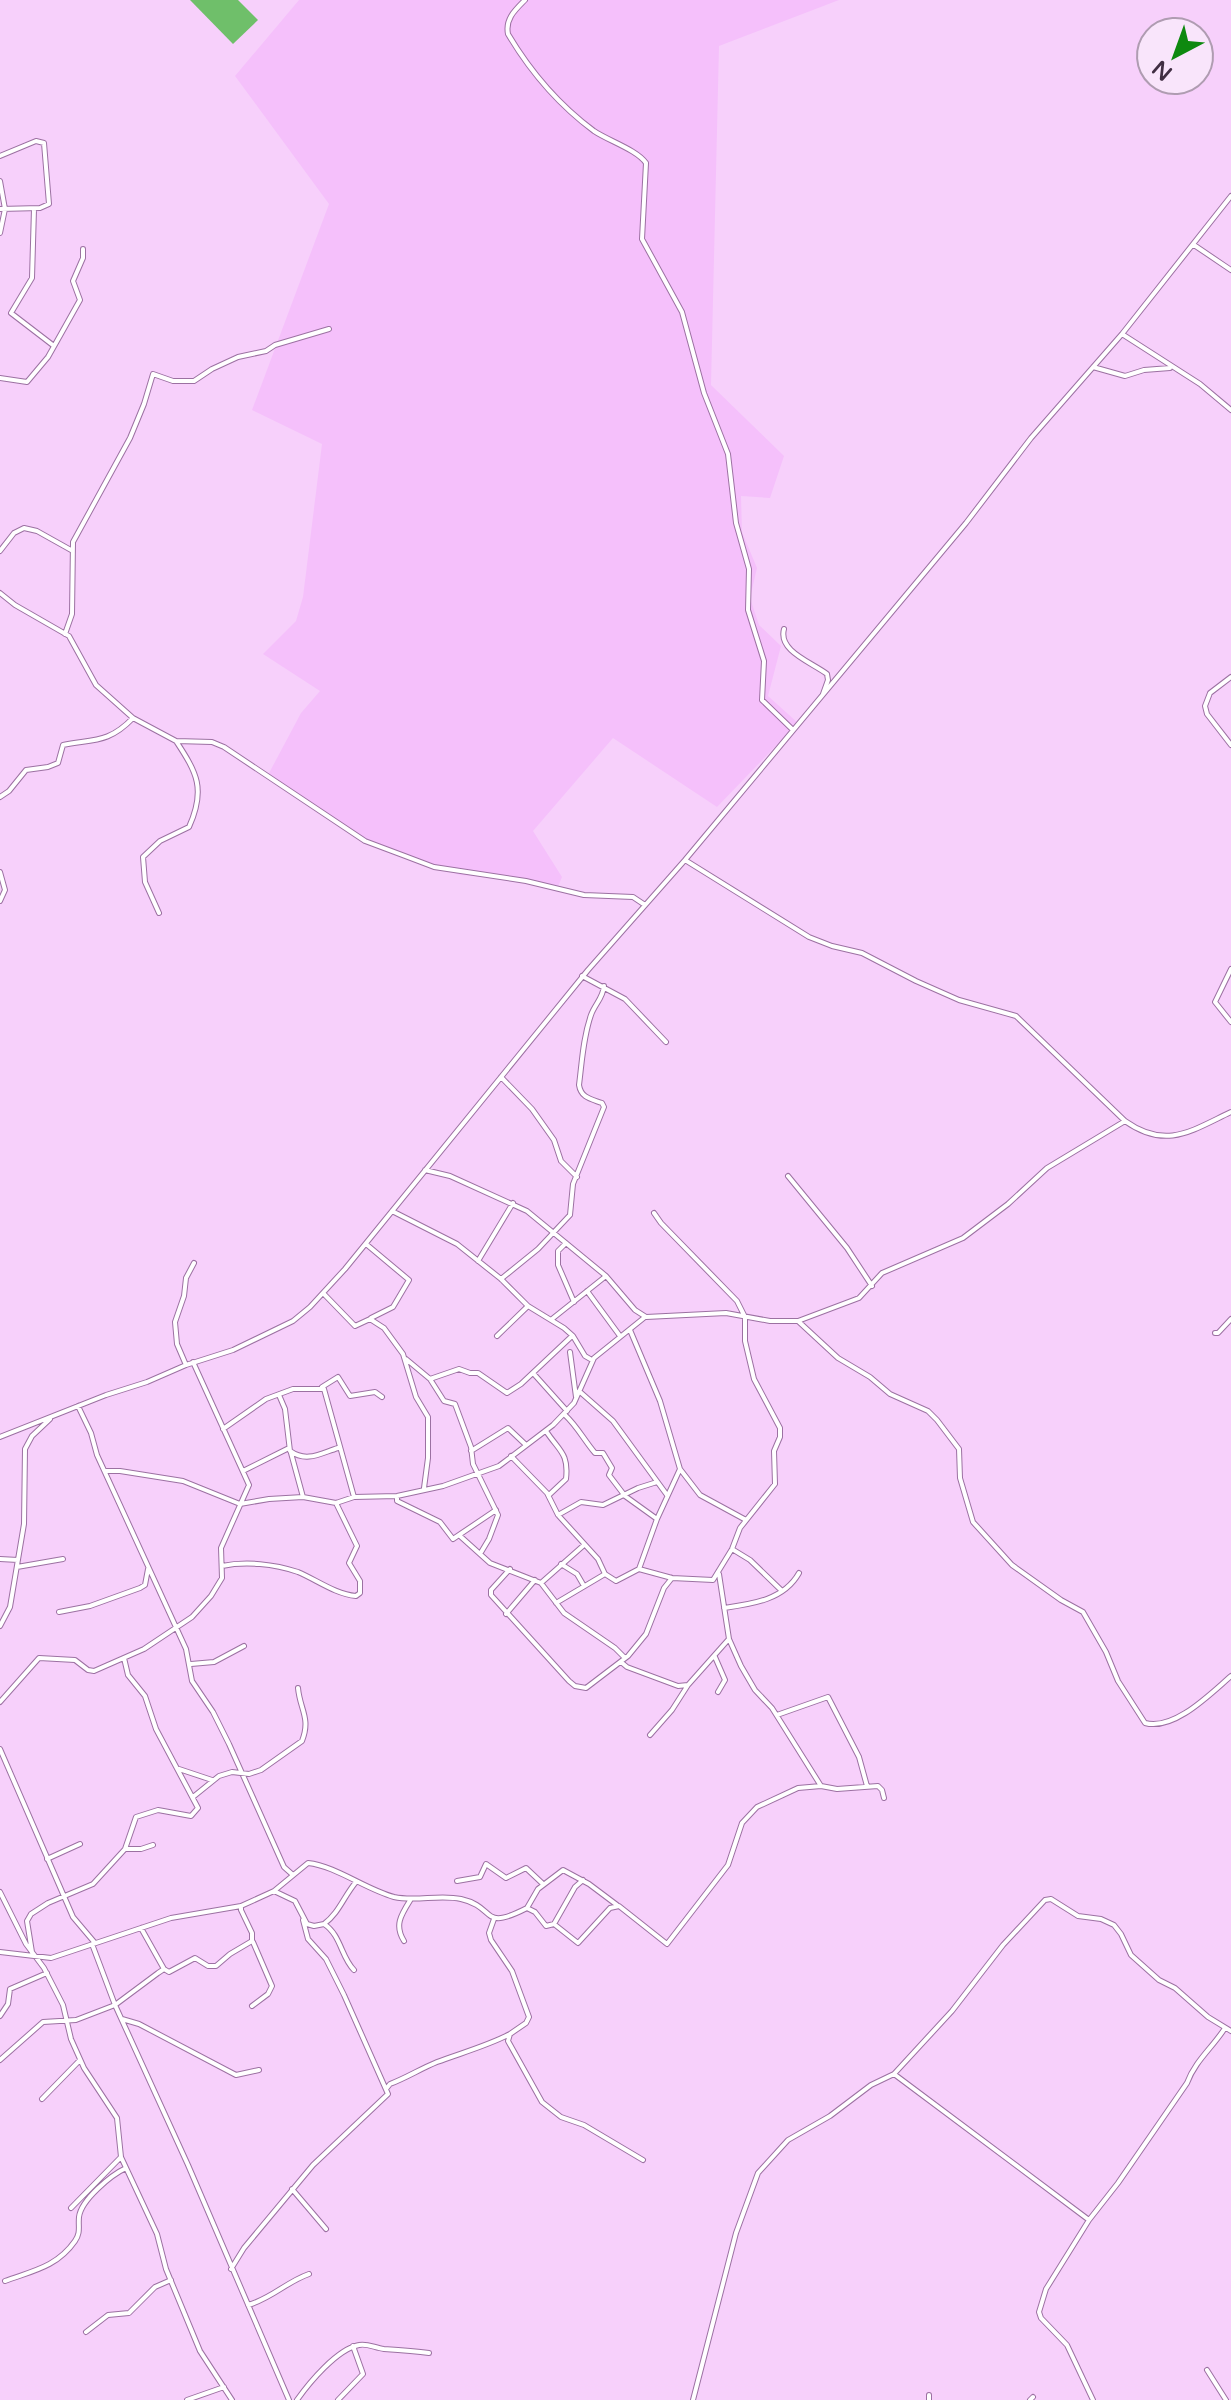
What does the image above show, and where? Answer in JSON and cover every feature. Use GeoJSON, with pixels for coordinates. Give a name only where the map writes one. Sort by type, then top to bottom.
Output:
{"type":"FeatureCollection","features":[{"type":"Feature","properties":{"kind":"street"},"geometry":{"type":"LineString","coordinates":[[525,0],[511,15],[507,29],[528,64],[581,120],[646,163],[642,239],[682,312],[704,393],[728,454],[736,523],[749,569],[748,610],[764,661],[762,700],[793,730]]}},
{"type":"Feature","properties":{"kind":"street"},"geometry":{"type":"LineString","coordinates":[[0,156],[42,141],[45,145],[49,205],[34,209],[2,209]]}},
{"type":"Feature","properties":{"kind":"street"},"geometry":{"type":"LineString","coordinates":[[0,181],[0,233]]}},
{"type":"Feature","properties":{"kind":"street"},"geometry":{"type":"LineString","coordinates":[[0,1437],[193,1362],[233,1350],[293,1321],[323,1293],[582,976],[685,860],[966,523],[1031,438],[1122,334],[1231,196]]}},
{"type":"Feature","properties":{"kind":"street"},"geometry":{"type":"LineString","coordinates":[[34,209],[32,278],[11,313],[54,346]]}},
{"type":"Feature","properties":{"kind":"street"},"geometry":{"type":"LineString","coordinates":[[1194,245],[1231,270]]}},
{"type":"Feature","properties":{"kind":"street"},"geometry":{"type":"LineString","coordinates":[[0,378],[20,382],[30,380],[54,346],[80,300],[73,281],[83,258],[83,249]]}},
{"type":"Feature","properties":{"kind":"street"},"geometry":{"type":"LineString","coordinates":[[65,634],[72,614],[74,564],[71,550],[130,438],[153,374],[173,381],[194,381],[238,357],[266,351],[271,346],[329,329]]}},
{"type":"Feature","properties":{"kind":"street"},"geometry":{"type":"LineString","coordinates":[[1122,334],[1200,384],[1231,410]]}},
{"type":"Feature","properties":{"kind":"street"},"geometry":{"type":"LineString","coordinates":[[1093,367],[1120,376],[1173,368]]}},
{"type":"Feature","properties":{"kind":"street"},"geometry":{"type":"LineString","coordinates":[[0,551],[14,533],[24,528],[37,531],[71,550]]}},
{"type":"Feature","properties":{"kind":"street"},"geometry":{"type":"LineString","coordinates":[[0,593],[65,634],[74,643],[96,685],[133,718],[176,741],[212,742],[224,747],[365,841],[434,867],[526,881],[584,895],[633,897],[645,905]]}},
{"type":"Feature","properties":{"kind":"street"},"geometry":{"type":"LineString","coordinates":[[784,629],[786,645],[827,674],[822,696]]}},
{"type":"Feature","properties":{"kind":"street"},"geometry":{"type":"LineString","coordinates":[[1231,677],[1210,693],[1205,706],[1207,714],[1231,745]]}},
{"type":"Feature","properties":{"kind":"street"},"geometry":{"type":"LineString","coordinates":[[0,797],[26,770],[58,763],[63,745],[88,743],[113,736],[133,718]]}},
{"type":"Feature","properties":{"kind":"street"},"geometry":{"type":"LineString","coordinates":[[159,913],[145,882],[143,857],[160,841],[189,827],[199,783],[176,741]]}},
{"type":"Feature","properties":{"kind":"street"},"geometry":{"type":"LineString","coordinates":[[685,860],[809,937],[862,953],[959,1000],[1016,1016],[1125,1121],[1139,1130],[1164,1137],[1194,1131],[1231,1112]]}},
{"type":"Feature","properties":{"kind":"street"},"geometry":{"type":"LineString","coordinates":[[0,872],[5,890],[0,901]]}},
{"type":"Feature","properties":{"kind":"street"},"geometry":{"type":"LineString","coordinates":[[1231,969],[1215,1002],[1231,1022]]}},
{"type":"Feature","properties":{"kind":"street"},"geometry":{"type":"LineString","coordinates":[[582,976],[604,986],[636,1009],[666,1042]]}},
{"type":"Feature","properties":{"kind":"street"},"geometry":{"type":"LineString","coordinates":[[501,1279],[570,1215],[577,1177],[604,1107],[602,1103],[585,1097],[579,1085],[588,1026],[604,986]]}},
{"type":"Feature","properties":{"kind":"street"},"geometry":{"type":"LineString","coordinates":[[501,1077],[532,1109],[554,1140],[561,1161],[577,1177]]}},
{"type":"Feature","properties":{"kind":"street"},"geometry":{"type":"LineString","coordinates":[[425,1170],[450,1176],[513,1203],[606,1276],[635,1310],[646,1317],[726,1313],[770,1321],[798,1321],[859,1298],[882,1273],[963,1238],[994,1217],[1047,1168],[1125,1121]]}},
{"type":"Feature","properties":{"kind":"street"},"geometry":{"type":"LineString","coordinates":[[788,1176],[847,1248],[872,1286]]}},
{"type":"Feature","properties":{"kind":"street"},"geometry":{"type":"LineString","coordinates":[[478,1261],[513,1203]]}},
{"type":"Feature","properties":{"kind":"street"},"geometry":{"type":"LineString","coordinates":[[392,1211],[447,1237],[501,1279],[528,1306],[552,1319],[573,1336],[585,1356],[592,1360]]}},
{"type":"Feature","properties":{"kind":"street"},"geometry":{"type":"LineString","coordinates":[[639,1569],[672,1578],[710,1581],[719,1574],[746,1520],[775,1484],[774,1451],[780,1432],[754,1379],[745,1341],[745,1317],[732,1295],[654,1213]]}},
{"type":"Feature","properties":{"kind":"street"},"geometry":{"type":"LineString","coordinates":[[566,1242],[557,1254],[558,1265],[574,1302]]}},
{"type":"Feature","properties":{"kind":"street"},"geometry":{"type":"LineString","coordinates":[[323,1293],[355,1326],[390,1310],[409,1280],[366,1244]]}},
{"type":"Feature","properties":{"kind":"street"},"geometry":{"type":"LineString","coordinates":[[186,1365],[177,1344],[175,1322],[184,1296],[186,1278],[194,1263]]}},
{"type":"Feature","properties":{"kind":"street"},"geometry":{"type":"LineString","coordinates":[[552,1319],[606,1276]]}},
{"type":"Feature","properties":{"kind":"street"},"geometry":{"type":"LineString","coordinates":[[587,1291],[620,1336]]}},
{"type":"Feature","properties":{"kind":"street"},"geometry":{"type":"LineString","coordinates":[[497,1336],[528,1306]]}},
{"type":"Feature","properties":{"kind":"street"},"geometry":{"type":"LineString","coordinates":[[105,1471],[183,1481],[240,1504],[303,1497],[336,1503],[354,1497],[397,1496],[443,1486],[499,1466],[546,1431],[566,1413],[576,1398],[592,1360],[646,1317]]}},
{"type":"Feature","properties":{"kind":"street"},"geometry":{"type":"LineString","coordinates":[[370,1319],[384,1328],[404,1357],[430,1379],[442,1399],[456,1406],[471,1458],[496,1510],[497,1521],[480,1554]]}},
{"type":"Feature","properties":{"kind":"street"},"geometry":{"type":"LineString","coordinates":[[1215,1333],[1231,1319]]}},
{"type":"Feature","properties":{"kind":"street"},"geometry":{"type":"LineString","coordinates":[[798,1321],[838,1358],[870,1377],[890,1394],[928,1411],[937,1420],[959,1449],[960,1478],[973,1522],[1012,1565],[1083,1612],[1106,1652],[1118,1681],[1145,1723],[1162,1724],[1180,1718],[1231,1676]]}},
{"type":"Feature","properties":{"kind":"street"},"geometry":{"type":"LineString","coordinates":[[630,1330],[660,1401],[680,1469],[700,1495],[746,1520]]}},
{"type":"Feature","properties":{"kind":"street"},"geometry":{"type":"LineString","coordinates":[[430,1379],[459,1369],[481,1374],[507,1393],[573,1336]]}},
{"type":"Feature","properties":{"kind":"street"},"geometry":{"type":"LineString","coordinates":[[570,1352],[576,1398]]}},
{"type":"Feature","properties":{"kind":"street"},"geometry":{"type":"LineString","coordinates":[[404,1357],[416,1397],[426,1411],[430,1424],[424,1489]]}},
{"type":"Feature","properties":{"kind":"street"},"geometry":{"type":"LineString","coordinates":[[0,1702],[39,1658],[75,1660],[94,1671],[124,1658],[192,1617],[222,1578],[221,1548],[249,1485],[193,1362]]}},
{"type":"Feature","properties":{"kind":"street"},"geometry":{"type":"LineString","coordinates":[[533,1373],[595,1453],[603,1453],[610,1460],[612,1468],[609,1477],[625,1496],[657,1519]]}},
{"type":"Feature","properties":{"kind":"street"},"geometry":{"type":"LineString","coordinates":[[223,1429],[266,1399],[293,1389],[321,1388],[338,1377],[350,1396],[375,1392],[382,1397]]}},
{"type":"Feature","properties":{"kind":"street"},"geometry":{"type":"LineString","coordinates":[[321,1388],[327,1392],[354,1497]]}},
{"type":"Feature","properties":{"kind":"street"},"geometry":{"type":"LineString","coordinates":[[579,1391],[613,1421],[667,1495]]}},
{"type":"Feature","properties":{"kind":"street"},"geometry":{"type":"LineString","coordinates":[[279,1395],[285,1409],[289,1449],[303,1497]]}},
{"type":"Feature","properties":{"kind":"street"},"geometry":{"type":"LineString","coordinates":[[78,1406],[176,1627],[191,1664],[192,1681],[213,1712],[286,1871],[285,1882]]}},
{"type":"Feature","properties":{"kind":"street"},"geometry":{"type":"LineString","coordinates":[[0,1626],[10,1607],[24,1524],[25,1449],[32,1436],[52,1417]]}},
{"type":"Feature","properties":{"kind":"street"},"geometry":{"type":"LineString","coordinates":[[471,1451],[506,1429],[514,1431],[526,1445]]}},
{"type":"Feature","properties":{"kind":"street"},"geometry":{"type":"LineString","coordinates":[[546,1431],[565,1454],[567,1466],[566,1479],[549,1495]]}},
{"type":"Feature","properties":{"kind":"street"},"geometry":{"type":"LineString","coordinates":[[289,1449],[296,1455],[308,1457],[340,1448]]}},
{"type":"Feature","properties":{"kind":"street"},"geometry":{"type":"LineString","coordinates":[[243,1471],[289,1449]]}},
{"type":"Feature","properties":{"kind":"street"},"geometry":{"type":"LineString","coordinates":[[511,1456],[549,1495],[558,1515],[598,1559],[605,1574],[616,1581],[639,1569],[680,1469]]}},
{"type":"Feature","properties":{"kind":"street"},"geometry":{"type":"LineString","coordinates":[[558,1515],[581,1502],[603,1505],[657,1482]]}},
{"type":"Feature","properties":{"kind":"street"},"geometry":{"type":"LineString","coordinates":[[397,1496],[397,1501],[440,1522],[453,1539],[496,1510]]}},
{"type":"Feature","properties":{"kind":"street"},"geometry":{"type":"LineString","coordinates":[[222,1566],[240,1563],[288,1570],[337,1591],[358,1595],[360,1581],[349,1563],[357,1546],[336,1503]]}},
{"type":"Feature","properties":{"kind":"street"},"geometry":{"type":"LineString","coordinates":[[460,1536],[490,1563],[538,1582],[564,1613],[615,1648],[627,1667],[678,1686],[688,1685]]}},
{"type":"Feature","properties":{"kind":"street"},"geometry":{"type":"LineString","coordinates":[[506,1614],[538,1582],[584,1545]]}},
{"type":"Feature","properties":{"kind":"street"},"geometry":{"type":"LineString","coordinates":[[732,1549],[750,1560],[781,1590]]}},
{"type":"Feature","properties":{"kind":"street"},"geometry":{"type":"LineString","coordinates":[[0,1559],[18,1560]]}},
{"type":"Feature","properties":{"kind":"street"},"geometry":{"type":"LineString","coordinates":[[17,1567],[63,1559]]}},
{"type":"Feature","properties":{"kind":"street"},"geometry":{"type":"LineString","coordinates":[[560,1564],[577,1574],[584,1586]]}},
{"type":"Feature","properties":{"kind":"street"},"geometry":{"type":"LineString","coordinates":[[59,1612],[107,1601],[140,1588],[145,1585],[148,1567]]}},
{"type":"Feature","properties":{"kind":"street"},"geometry":{"type":"LineString","coordinates":[[510,1569],[491,1590],[491,1595],[575,1686],[586,1688],[623,1660],[650,1628],[664,1588],[672,1578]]}},
{"type":"Feature","properties":{"kind":"street"},"geometry":{"type":"LineString","coordinates":[[724,1608],[762,1602],[791,1584],[799,1573]]}},
{"type":"Feature","properties":{"kind":"street"},"geometry":{"type":"LineString","coordinates":[[556,1603],[605,1574]]}},
{"type":"Feature","properties":{"kind":"street"},"geometry":{"type":"LineString","coordinates":[[719,1574],[729,1639],[751,1683],[777,1715],[821,1786]]}},
{"type":"Feature","properties":{"kind":"street"},"geometry":{"type":"LineString","coordinates":[[650,1735],[688,1685],[729,1639]]}},
{"type":"Feature","properties":{"kind":"street"},"geometry":{"type":"LineString","coordinates":[[191,1664],[214,1662],[244,1646]]}},
{"type":"Feature","properties":{"kind":"street"},"geometry":{"type":"LineString","coordinates":[[715,1657],[725,1680],[718,1692]]}},
{"type":"Feature","properties":{"kind":"street"},"geometry":{"type":"LineString","coordinates":[[34,1956],[28,1918],[48,1903],[93,1884],[125,1849],[136,1817],[158,1810],[191,1816],[198,1808],[156,1729],[145,1696],[128,1675],[124,1658]]}},
{"type":"Feature","properties":{"kind":"street"},"geometry":{"type":"LineString","coordinates":[[232,1772],[243,1775],[268,1766],[302,1741],[307,1718],[299,1701],[298,1688]]}},
{"type":"Feature","properties":{"kind":"street"},"geometry":{"type":"LineString","coordinates":[[777,1715],[828,1697],[859,1757],[867,1787]]}},
{"type":"Feature","properties":{"kind":"street"},"geometry":{"type":"LineString","coordinates":[[0,1749],[3,1763],[73,1917],[94,1944],[115,2005],[289,2400]]}},
{"type":"Feature","properties":{"kind":"street"},"geometry":{"type":"LineString","coordinates":[[193,1797],[212,1780],[232,1772],[238,1765]]}},
{"type":"Feature","properties":{"kind":"street"},"geometry":{"type":"LineString","coordinates":[[177,1767],[212,1780]]}},
{"type":"Feature","properties":{"kind":"street"},"geometry":{"type":"LineString","coordinates":[[0,1952],[51,1958],[192,1913],[241,1906],[274,1891],[310,1863],[388,1895],[469,1901],[494,1919],[527,1908],[534,1892],[563,1870],[583,1880],[667,1944],[728,1865],[742,1823],[750,1812],[767,1800],[798,1788],[821,1786],[837,1789],[881,1788],[884,1798]]}},
{"type":"Feature","properties":{"kind":"street"},"geometry":{"type":"LineString","coordinates":[[47,1859],[80,1844]]}},
{"type":"Feature","properties":{"kind":"street"},"geometry":{"type":"LineString","coordinates":[[125,1849],[153,1845]]}},
{"type":"Feature","properties":{"kind":"street"},"geometry":{"type":"LineString","coordinates":[[457,1881],[480,1877],[483,1867],[488,1864],[506,1878],[526,1868],[543,1884]]}},
{"type":"Feature","properties":{"kind":"street"},"geometry":{"type":"LineString","coordinates":[[286,1871],[293,1875]]}},
{"type":"Feature","properties":{"kind":"street"},"geometry":{"type":"LineString","coordinates":[[554,1924],[559,1912],[583,1880]]}},
{"type":"Feature","properties":{"kind":"street"},"geometry":{"type":"LineString","coordinates":[[303,1920],[311,1926],[324,1924],[336,1914],[344,1896],[356,1882]]}},
{"type":"Feature","properties":{"kind":"street"},"geometry":{"type":"LineString","coordinates":[[231,2269],[244,2248],[321,2156],[388,2094],[326,1959],[308,1939],[295,1901],[274,1891]]}},
{"type":"Feature","properties":{"kind":"street"},"geometry":{"type":"LineString","coordinates":[[0,1894],[63,2005],[80,2060],[117,2118],[121,2157],[154,2227],[166,2269],[200,2351],[232,2400]]}},
{"type":"Feature","properties":{"kind":"street"},"geometry":{"type":"LineString","coordinates":[[404,1941],[398,1922],[411,1899]]}},
{"type":"Feature","properties":{"kind":"street"},"geometry":{"type":"LineString","coordinates":[[693,2400],[724,2274],[747,2198],[758,2173],[788,2140],[830,2116],[871,2085],[894,2074],[952,2011],[1020,1925],[1048,1899],[1078,1916],[1101,1919],[1114,1925],[1131,1955],[1159,1980],[1175,1988],[1231,2031]]}},
{"type":"Feature","properties":{"kind":"street"},"geometry":{"type":"LineString","coordinates":[[241,1906],[272,1986],[268,1994],[252,2006]]}},
{"type":"Feature","properties":{"kind":"street"},"geometry":{"type":"LineString","coordinates":[[554,1924],[578,1943],[610,1908],[619,1906]]}},
{"type":"Feature","properties":{"kind":"street"},"geometry":{"type":"LineString","coordinates":[[527,1908],[535,1912],[546,1926],[554,1924]]}},
{"type":"Feature","properties":{"kind":"street"},"geometry":{"type":"LineString","coordinates":[[386,2089],[424,2067],[486,2046],[526,2023],[529,2017],[512,1971],[491,1940],[489,1933],[494,1919]]}},
{"type":"Feature","properties":{"kind":"street"},"geometry":{"type":"LineString","coordinates":[[324,1924],[345,1950],[347,1962],[354,1970]]}},
{"type":"Feature","properties":{"kind":"street"},"geometry":{"type":"LineString","coordinates":[[141,1928],[164,1969],[169,1972],[195,1958],[213,1968],[252,1941]]}},
{"type":"Feature","properties":{"kind":"street"},"geometry":{"type":"LineString","coordinates":[[0,2060],[43,2022],[76,2020],[115,2005],[164,1969]]}},
{"type":"Feature","properties":{"kind":"street"},"geometry":{"type":"LineString","coordinates":[[0,2016],[8,2004],[10,1989],[47,1973]]}},
{"type":"Feature","properties":{"kind":"street"},"geometry":{"type":"LineString","coordinates":[[122,2019],[139,2024],[236,2075],[259,2070]]}},
{"type":"Feature","properties":{"kind":"street"},"geometry":{"type":"LineString","coordinates":[[1093,2400],[1067,2345],[1043,2322],[1039,2312],[1054,2274],[1089,2220],[1187,2083],[1192,2068],[1225,2028]]}},
{"type":"Feature","properties":{"kind":"street"},"geometry":{"type":"LineString","coordinates":[[510,2034],[508,2041],[513,2053],[542,2102],[561,2117],[584,2125],[643,2160]]}},
{"type":"Feature","properties":{"kind":"street"},"geometry":{"type":"LineString","coordinates":[[42,2099],[80,2060]]}},
{"type":"Feature","properties":{"kind":"street"},"geometry":{"type":"LineString","coordinates":[[894,2074],[1089,2220]]}},
{"type":"Feature","properties":{"kind":"street"},"geometry":{"type":"LineString","coordinates":[[71,2208],[121,2157]]}},
{"type":"Feature","properties":{"kind":"street"},"geometry":{"type":"LineString","coordinates":[[5,2281],[41,2270],[59,2259],[79,2235],[80,2212],[104,2182],[126,2168]]}},
{"type":"Feature","properties":{"kind":"street"},"geometry":{"type":"LineString","coordinates":[[292,2189],[326,2229]]}},
{"type":"Feature","properties":{"kind":"street"},"geometry":{"type":"LineString","coordinates":[[164,2281],[166,2269]]}},
{"type":"Feature","properties":{"kind":"street"},"geometry":{"type":"LineString","coordinates":[[248,2305],[261,2302],[293,2279],[309,2274]]}},
{"type":"Feature","properties":{"kind":"street"},"geometry":{"type":"LineString","coordinates":[[86,2332],[108,2315],[129,2313],[164,2281],[171,2280]]}},
{"type":"Feature","properties":{"kind":"street"},"geometry":{"type":"LineString","coordinates":[[297,2400],[340,2354],[353,2346],[362,2344],[429,2353]]}},
{"type":"Feature","properties":{"kind":"street"},"geometry":{"type":"LineString","coordinates":[[338,2400],[363,2374],[353,2346]]}},
{"type":"Feature","properties":{"kind":"street"},"geometry":{"type":"LineString","coordinates":[[1207,2370],[1226,2400]]}},
{"type":"Feature","properties":{"kind":"street"},"geometry":{"type":"LineString","coordinates":[[187,2400],[224,2387]]}},
{"type":"Feature","properties":{"kind":"shaded area"},"geometry":{"type":"Polygon","coordinates":[[[190,0],[238,0],[258,20],[233,44],[190,0]]]}},
{"type":"Feature","properties":{"kind":"shaded area"},"geometry":{"type":"Polygon","coordinates":[[[299,0],[839,0],[719,46],[711,385],[784,456],[770,498],[741,496],[742,532],[757,568],[750,598],[759,625],[781,646],[768,696],[798,723],[717,807],[613,738],[533,831],[562,877],[557,889],[501,878],[460,875],[378,849],[268,775],[301,713],[320,691],[263,654],[296,621],[303,597],[322,444],[252,410],[329,204],[235,76],[299,0]]]}}]}
